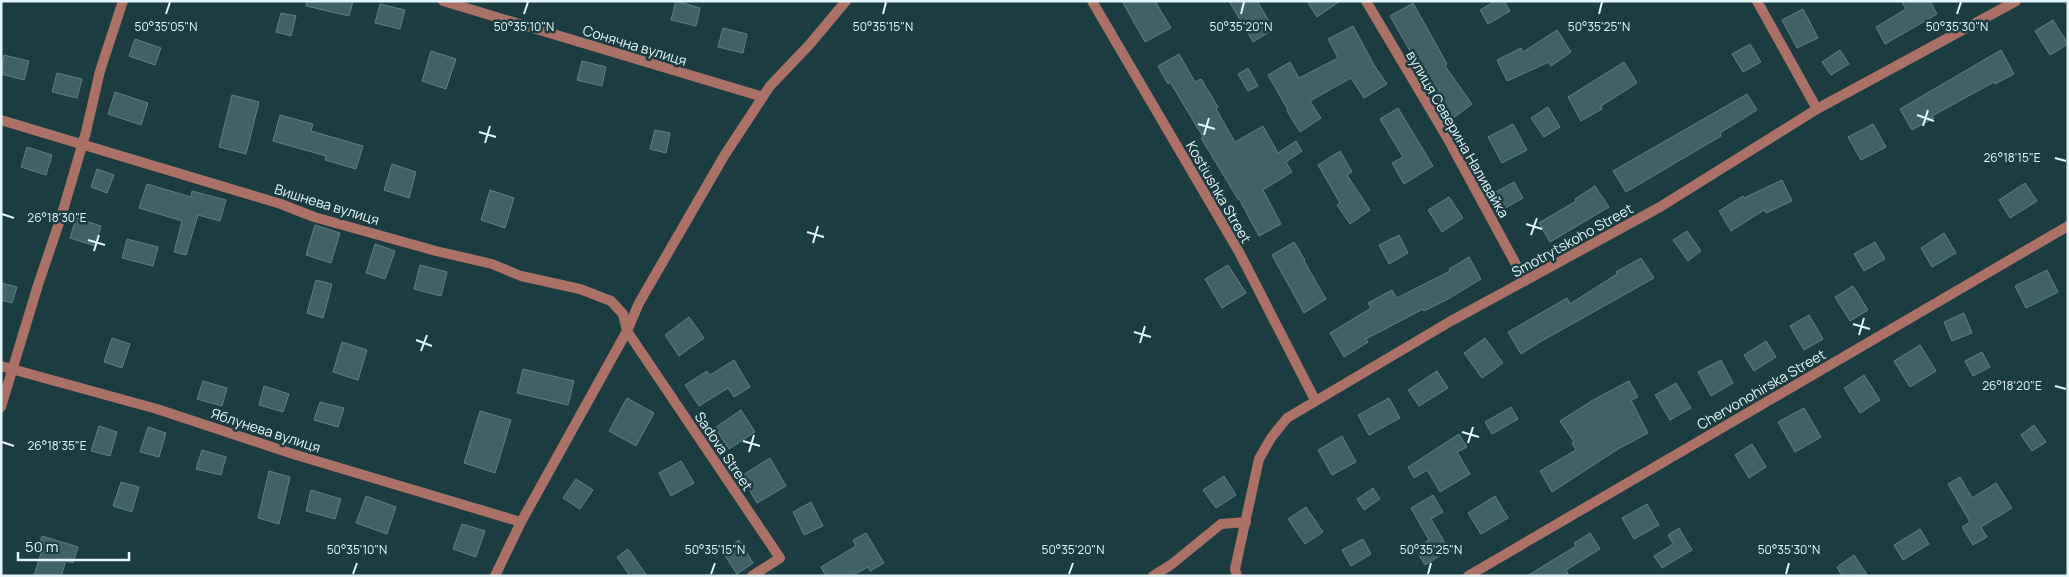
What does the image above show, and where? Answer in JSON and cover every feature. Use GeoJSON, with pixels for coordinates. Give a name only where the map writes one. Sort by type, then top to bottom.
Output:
{"type":"FeatureCollection","features":[{"type":"Feature","properties":{"kind":"street"},"geometry":{"type":"LineString","coordinates":[[1,407],[82,145],[100,71],[123,1]]}},
{"type":"Feature","properties":{"kind":"street","name":"Сонячна вулиця"},"geometry":{"type":"LineString","coordinates":[[443,1],[763,97]]}},
{"type":"Feature","properties":{"kind":"street"},"geometry":{"type":"LineString","coordinates":[[495,576],[521,522],[627,331],[639,303],[724,156],[770,86],[810,44],[846,1]]}},
{"type":"Feature","properties":{"kind":"street","name":"Kostiushka Street"},"geometry":{"type":"LineString","coordinates":[[1092,1],[1239,252],[1315,400]]}},
{"type":"Feature","properties":{"kind":"street","name":"вулиця Северина Наливайка"},"geometry":{"type":"LineString","coordinates":[[1366,1],[1448,139],[1525,281]]}},
{"type":"Feature","properties":{"kind":"street"},"geometry":{"type":"LineString","coordinates":[[1758,1],[1817,109]]}},
{"type":"Feature","properties":{"kind":"street","name":"Smotrytskoho Street"},"geometry":{"type":"LineString","coordinates":[[1237,576],[1235,569],[1259,459],[1271,438],[1287,418],[1451,321],[1660,207],[1817,109],[2016,1]]}},
{"type":"Feature","properties":{"kind":"street","name":"Вишнева вулиця"},"geometry":{"type":"LineString","coordinates":[[1,120],[272,201],[314,217],[436,251],[492,264],[521,276],[580,290],[611,301],[623,314],[627,331]]}},
{"type":"Feature","properties":{"kind":"street","name":"Chervonohirska Street"},"geometry":{"type":"LineString","coordinates":[[1468,576],[2068,226]]}},
{"type":"Feature","properties":{"kind":"street","name":"Sadova Street"},"geometry":{"type":"LineString","coordinates":[[627,331],[780,558],[752,576]]}},
{"type":"Feature","properties":{"kind":"street","name":"Яблунева вулиця"},"geometry":{"type":"LineString","coordinates":[[1,366],[157,409],[293,454],[521,522]]}},
{"type":"Feature","properties":{"kind":"street"},"geometry":{"type":"LineString","coordinates":[[1153,576],[1172,564],[1221,524],[1246,522]]}},
{"type":"Feature","properties":{"kind":"building"},"geometry":{"type":"Polygon","coordinates":[[[307,1],[353,1],[349,16],[306,6],[307,1]]]}},
{"type":"Feature","properties":{"kind":"building"},"geometry":{"type":"Polygon","coordinates":[[[676,1],[700,8],[696,26],[671,20],[676,1]]]}},
{"type":"Feature","properties":{"kind":"building"},"geometry":{"type":"Polygon","coordinates":[[[1122,1],[1155,1],[1171,28],[1145,42],[1122,1]]]}},
{"type":"Feature","properties":{"kind":"building"},"geometry":{"type":"Polygon","coordinates":[[[1229,1],[1257,1],[1274,29],[1253,42],[1229,1]]]}},
{"type":"Feature","properties":{"kind":"building"},"geometry":{"type":"Polygon","coordinates":[[[1307,1],[1340,1],[1317,17],[1307,1]]]}},
{"type":"Feature","properties":{"kind":"building"},"geometry":{"type":"Polygon","coordinates":[[[1495,1],[1504,1],[1510,11],[1488,24],[1480,10],[1495,1]]]}},
{"type":"Feature","properties":{"kind":"building"},"geometry":{"type":"Polygon","coordinates":[[[1901,1],[1930,1],[1937,14],[1885,44],[1876,27],[1906,9],[1901,1]]]}},
{"type":"Feature","properties":{"kind":"building"},"geometry":{"type":"Polygon","coordinates":[[[1413,3],[1447,64],[1445,66],[1472,104],[1452,119],[1434,93],[1390,16],[1413,3]]]}},
{"type":"Feature","properties":{"kind":"building"},"geometry":{"type":"Polygon","coordinates":[[[380,4],[405,10],[400,29],[375,23],[380,4]]]}},
{"type":"Feature","properties":{"kind":"building"},"geometry":{"type":"Polygon","coordinates":[[[1803,9],[1818,38],[1797,48],[1782,20],[1803,9]]]}},
{"type":"Feature","properties":{"kind":"building"},"geometry":{"type":"Polygon","coordinates":[[[281,13],[296,16],[291,36],[276,32],[281,13]]]}},
{"type":"Feature","properties":{"kind":"building"},"geometry":{"type":"Polygon","coordinates":[[[2053,20],[2068,44],[2050,55],[2035,31],[2053,20]]]}},
{"type":"Feature","properties":{"kind":"building"},"geometry":{"type":"Polygon","coordinates":[[[1353,26],[1374,65],[1387,84],[1364,98],[1351,78],[1310,101],[1321,118],[1300,132],[1268,75],[1290,62],[1299,78],[1338,58],[1328,39],[1353,26]]]}},
{"type":"Feature","properties":{"kind":"building"},"geometry":{"type":"Polygon","coordinates":[[[723,28],[747,34],[743,53],[718,47],[723,28]]]}},
{"type":"Feature","properties":{"kind":"building"},"geometry":{"type":"Polygon","coordinates":[[[1557,30],[1571,52],[1551,66],[1549,62],[1507,81],[1497,60],[1521,48],[1523,52],[1557,30]]]}},
{"type":"Feature","properties":{"kind":"building"},"geometry":{"type":"Polygon","coordinates":[[[135,39],[161,48],[155,65],[129,56],[135,39]]]}},
{"type":"Feature","properties":{"kind":"building"},"geometry":{"type":"Polygon","coordinates":[[[1750,44],[1761,62],[1743,72],[1732,54],[1750,44]]]}},
{"type":"Feature","properties":{"kind":"building"},"geometry":{"type":"Polygon","coordinates":[[[1840,50],[1849,64],[1831,75],[1822,62],[1840,50]]]}},
{"type":"Feature","properties":{"kind":"building"},"geometry":{"type":"Polygon","coordinates":[[[2001,50],[2014,74],[1995,84],[1994,82],[1932,116],[1934,118],[1912,130],[1900,109],[2001,50]]]}},
{"type":"Feature","properties":{"kind":"building"},"geometry":{"type":"Polygon","coordinates":[[[431,51],[456,59],[446,89],[422,81],[431,51]]]}},
{"type":"Feature","properties":{"kind":"building"},"geometry":{"type":"Polygon","coordinates":[[[1179,54],[1195,82],[1201,79],[1218,107],[1216,109],[1235,142],[1263,126],[1278,153],[1296,141],[1302,151],[1286,162],[1292,172],[1263,190],[1281,224],[1259,236],[1239,199],[1201,138],[1203,137],[1170,82],[1168,84],[1158,66],[1179,54]]]}},
{"type":"Feature","properties":{"kind":"building"},"geometry":{"type":"Polygon","coordinates":[[[4,55],[29,61],[24,80],[1,74],[4,55]]]}},
{"type":"Feature","properties":{"kind":"building"},"geometry":{"type":"Polygon","coordinates":[[[582,61],[606,67],[602,86],[577,80],[582,61]]]}},
{"type":"Feature","properties":{"kind":"building"},"geometry":{"type":"Polygon","coordinates":[[[1624,62],[1637,83],[1601,106],[1602,109],[1581,121],[1568,97],[1624,62]]]}},
{"type":"Feature","properties":{"kind":"building"},"geometry":{"type":"Polygon","coordinates":[[[1248,68],[1258,86],[1248,91],[1238,74],[1248,68]]]}},
{"type":"Feature","properties":{"kind":"building"},"geometry":{"type":"Polygon","coordinates":[[[57,73],[82,79],[77,98],[52,92],[57,73]]]}},
{"type":"Feature","properties":{"kind":"building"},"geometry":{"type":"Polygon","coordinates":[[[115,92],[148,103],[141,125],[108,114],[115,92]]]}},
{"type":"Feature","properties":{"kind":"building"},"geometry":{"type":"Polygon","coordinates":[[[1747,94],[1757,110],[1720,133],[1721,136],[1626,192],[1613,171],[1747,94]]]}},
{"type":"Feature","properties":{"kind":"building"},"geometry":{"type":"Polygon","coordinates":[[[232,95],[259,102],[246,154],[219,147],[232,95]]]}},
{"type":"Feature","properties":{"kind":"building"},"geometry":{"type":"Polygon","coordinates":[[[1548,107],[1560,127],[1544,137],[1531,118],[1548,107]]]}},
{"type":"Feature","properties":{"kind":"building"},"geometry":{"type":"Polygon","coordinates":[[[1398,108],[1433,166],[1404,184],[1392,163],[1403,157],[1380,119],[1398,108]]]}},
{"type":"Feature","properties":{"kind":"building"},"geometry":{"type":"Polygon","coordinates":[[[280,115],[313,124],[311,131],[363,146],[356,169],[325,160],[326,156],[273,141],[280,115]]]}},
{"type":"Feature","properties":{"kind":"building"},"geometry":{"type":"Polygon","coordinates":[[[1513,124],[1527,150],[1502,163],[1488,137],[1513,124]]]}},
{"type":"Feature","properties":{"kind":"building"},"geometry":{"type":"Polygon","coordinates":[[[1873,124],[1886,147],[1861,160],[1848,137],[1873,124]]]}},
{"type":"Feature","properties":{"kind":"building"},"geometry":{"type":"Polygon","coordinates":[[[655,130],[670,133],[666,153],[650,149],[655,130]]]}},
{"type":"Feature","properties":{"kind":"building"},"geometry":{"type":"Polygon","coordinates":[[[27,147],[52,155],[46,175],[21,167],[27,147]]]}},
{"type":"Feature","properties":{"kind":"building"},"geometry":{"type":"Polygon","coordinates":[[[1340,151],[1352,172],[1347,175],[1370,210],[1350,224],[1337,205],[1340,203],[1318,165],[1340,151]]]}},
{"type":"Feature","properties":{"kind":"building"},"geometry":{"type":"Polygon","coordinates":[[[392,164],[416,172],[409,198],[384,190],[392,164]]]}},
{"type":"Feature","properties":{"kind":"building"},"geometry":{"type":"Polygon","coordinates":[[[97,169],[114,175],[107,193],[91,187],[97,169]]]}},
{"type":"Feature","properties":{"kind":"building"},"geometry":{"type":"Polygon","coordinates":[[[1782,180],[1792,201],[1766,213],[1764,210],[1731,231],[1719,211],[1743,196],[1744,198],[1782,180]]]}},
{"type":"Feature","properties":{"kind":"building"},"geometry":{"type":"Polygon","coordinates":[[[1514,182],[1523,198],[1502,210],[1492,194],[1514,182]]]}},
{"type":"Feature","properties":{"kind":"building"},"geometry":{"type":"Polygon","coordinates":[[[2025,183],[2037,201],[2010,218],[1999,200],[2025,183]]]}},
{"type":"Feature","properties":{"kind":"building"},"geometry":{"type":"Polygon","coordinates":[[[147,184],[191,197],[192,191],[226,200],[220,221],[198,215],[186,255],[174,252],[182,221],[139,208],[147,184]]]}},
{"type":"Feature","properties":{"kind":"building"},"geometry":{"type":"Polygon","coordinates":[[[1595,186],[1609,207],[1550,242],[1539,223],[1576,201],[1575,199],[1595,186]]]}},
{"type":"Feature","properties":{"kind":"building"},"geometry":{"type":"Polygon","coordinates":[[[490,190],[514,198],[505,228],[481,220],[490,190]]]}},
{"type":"Feature","properties":{"kind":"building"},"geometry":{"type":"Polygon","coordinates":[[[1449,197],[1463,218],[1442,232],[1428,210],[1449,197]]]}},
{"type":"Feature","properties":{"kind":"building"},"geometry":{"type":"Polygon","coordinates":[[[76,218],[101,226],[95,246],[70,238],[76,218]]]}},
{"type":"Feature","properties":{"kind":"building"},"geometry":{"type":"Polygon","coordinates":[[[315,225],[340,233],[331,263],[306,255],[315,225]]]}},
{"type":"Feature","properties":{"kind":"building"},"geometry":{"type":"Polygon","coordinates":[[[1687,231],[1701,251],[1688,261],[1673,240],[1687,231]]]}},
{"type":"Feature","properties":{"kind":"building"},"geometry":{"type":"Polygon","coordinates":[[[1944,233],[1956,253],[1932,267],[1921,248],[1944,233]]]}},
{"type":"Feature","properties":{"kind":"building"},"geometry":{"type":"Polygon","coordinates":[[[1399,235],[1408,253],[1389,264],[1379,245],[1399,235]]]}},
{"type":"Feature","properties":{"kind":"building"},"geometry":{"type":"Polygon","coordinates":[[[127,239],[158,247],[153,266],[122,258],[127,239]]]}},
{"type":"Feature","properties":{"kind":"building"},"geometry":{"type":"Polygon","coordinates":[[[1294,242],[1326,299],[1304,313],[1272,255],[1294,242]]]}},
{"type":"Feature","properties":{"kind":"building"},"geometry":{"type":"Polygon","coordinates":[[[1875,242],[1885,259],[1864,271],[1854,254],[1875,242]]]}},
{"type":"Feature","properties":{"kind":"building"},"geometry":{"type":"Polygon","coordinates":[[[375,244],[395,251],[385,279],[366,273],[375,244]]]}},
{"type":"Feature","properties":{"kind":"building"},"geometry":{"type":"Polygon","coordinates":[[[1469,257],[1481,279],[1448,299],[1424,311],[1423,309],[1366,339],[1368,342],[1344,357],[1330,333],[1371,308],[1368,303],[1392,290],[1397,298],[1450,271],[1449,269],[1469,257]]]}},
{"type":"Feature","properties":{"kind":"building"},"geometry":{"type":"Polygon","coordinates":[[[1641,258],[1654,278],[1521,354],[1508,332],[1567,298],[1570,304],[1617,274],[1616,272],[1641,258]]]}},
{"type":"Feature","properties":{"kind":"building"},"geometry":{"type":"Polygon","coordinates":[[[420,265],[447,272],[441,296],[414,289],[420,265]]]}},
{"type":"Feature","properties":{"kind":"building"},"geometry":{"type":"Polygon","coordinates":[[[1228,265],[1246,293],[1222,308],[1205,279],[1228,265]]]}},
{"type":"Feature","properties":{"kind":"building"},"geometry":{"type":"Polygon","coordinates":[[[2047,270],[2058,292],[2026,308],[2015,286],[2047,270]]]}},
{"type":"Feature","properties":{"kind":"building"},"geometry":{"type":"Polygon","coordinates":[[[316,280],[332,284],[323,318],[307,313],[316,280]]]}},
{"type":"Feature","properties":{"kind":"building"},"geometry":{"type":"Polygon","coordinates":[[[1,283],[17,287],[12,303],[1,300],[1,283]]]}},
{"type":"Feature","properties":{"kind":"building"},"geometry":{"type":"Polygon","coordinates":[[[1853,286],[1868,310],[1850,321],[1835,297],[1853,286]]]}},
{"type":"Feature","properties":{"kind":"building"},"geometry":{"type":"Polygon","coordinates":[[[1964,313],[1972,333],[1952,341],[1944,322],[1964,313]]]}},
{"type":"Feature","properties":{"kind":"building"},"geometry":{"type":"Polygon","coordinates":[[[1809,315],[1823,339],[1804,350],[1790,326],[1809,315]]]}},
{"type":"Feature","properties":{"kind":"building"},"geometry":{"type":"Polygon","coordinates":[[[689,317],[704,338],[679,356],[665,335],[689,317]]]}},
{"type":"Feature","properties":{"kind":"building"},"geometry":{"type":"Polygon","coordinates":[[[112,338],[130,344],[122,368],[104,362],[112,338]]]}},
{"type":"Feature","properties":{"kind":"building"},"geometry":{"type":"Polygon","coordinates":[[[1485,338],[1503,363],[1482,378],[1464,353],[1485,338]]]}},
{"type":"Feature","properties":{"kind":"building"},"geometry":{"type":"Polygon","coordinates":[[[1766,341],[1776,357],[1754,371],[1744,355],[1766,341]]]}},
{"type":"Feature","properties":{"kind":"building"},"geometry":{"type":"Polygon","coordinates":[[[342,342],[367,350],[358,380],[333,372],[342,342]]]}},
{"type":"Feature","properties":{"kind":"building"},"geometry":{"type":"Polygon","coordinates":[[[1920,345],[1936,371],[1910,387],[1894,361],[1920,345]]]}},
{"type":"Feature","properties":{"kind":"building"},"geometry":{"type":"Polygon","coordinates":[[[1982,352],[1990,367],[1973,376],[1965,361],[1982,352]]]}},
{"type":"Feature","properties":{"kind":"building"},"geometry":{"type":"Polygon","coordinates":[[[734,360],[750,387],[734,397],[728,388],[699,406],[685,385],[707,371],[710,375],[734,360]]]}},
{"type":"Feature","properties":{"kind":"building"},"geometry":{"type":"Polygon","coordinates":[[[1721,360],[1733,383],[1711,396],[1698,372],[1721,360]]]}},
{"type":"Feature","properties":{"kind":"building"},"geometry":{"type":"Polygon","coordinates":[[[523,369],[574,381],[568,405],[517,393],[523,369]]]}},
{"type":"Feature","properties":{"kind":"building"},"geometry":{"type":"Polygon","coordinates":[[[1437,371],[1448,388],[1419,406],[1408,390],[1437,371]]]}},
{"type":"Feature","properties":{"kind":"building"},"geometry":{"type":"Polygon","coordinates":[[[1864,375],[1880,400],[1860,413],[1844,388],[1864,375]]]}},
{"type":"Feature","properties":{"kind":"building"},"geometry":{"type":"Polygon","coordinates":[[[203,381],[227,388],[222,406],[197,399],[203,381]]]}},
{"type":"Feature","properties":{"kind":"building"},"geometry":{"type":"Polygon","coordinates":[[[1629,381],[1638,397],[1631,400],[1648,433],[1618,449],[1552,492],[1540,471],[1576,450],[1572,443],[1574,442],[1560,421],[1593,400],[1629,381]]]}},
{"type":"Feature","properties":{"kind":"building"},"geometry":{"type":"Polygon","coordinates":[[[1676,383],[1691,408],[1670,420],[1655,395],[1676,383]]]}},
{"type":"Feature","properties":{"kind":"building"},"geometry":{"type":"Polygon","coordinates":[[[264,386],[289,394],[283,412],[259,405],[264,386]]]}},
{"type":"Feature","properties":{"kind":"building"},"geometry":{"type":"Polygon","coordinates":[[[627,398],[654,413],[636,446],[609,431],[627,398]]]}},
{"type":"Feature","properties":{"kind":"building"},"geometry":{"type":"Polygon","coordinates":[[[1389,398],[1400,418],[1369,435],[1358,415],[1389,398]]]}},
{"type":"Feature","properties":{"kind":"building"},"geometry":{"type":"Polygon","coordinates":[[[320,402],[344,408],[338,427],[314,420],[320,402]]]}},
{"type":"Feature","properties":{"kind":"building"},"geometry":{"type":"Polygon","coordinates":[[[1511,407],[1518,419],[1492,434],[1485,422],[1511,407]]]}},
{"type":"Feature","properties":{"kind":"building"},"geometry":{"type":"Polygon","coordinates":[[[1804,408],[1821,437],[1795,452],[1778,422],[1804,408]]]}},
{"type":"Feature","properties":{"kind":"building"},"geometry":{"type":"Polygon","coordinates":[[[741,410],[755,432],[729,449],[715,428],[741,410]]]}},
{"type":"Feature","properties":{"kind":"building"},"geometry":{"type":"Polygon","coordinates":[[[480,411],[511,420],[495,473],[464,463],[480,411]]]}},
{"type":"Feature","properties":{"kind":"building"},"geometry":{"type":"Polygon","coordinates":[[[2034,425],[2046,442],[2032,451],[2021,435],[2034,425]]]}},
{"type":"Feature","properties":{"kind":"building"},"geometry":{"type":"Polygon","coordinates":[[[99,426],[117,432],[110,456],[91,451],[99,426]]]}},
{"type":"Feature","properties":{"kind":"building"},"geometry":{"type":"Polygon","coordinates":[[[148,427],[166,433],[159,457],[140,452],[148,427]]]}},
{"type":"Feature","properties":{"kind":"building"},"geometry":{"type":"Polygon","coordinates":[[[1459,434],[1467,447],[1457,452],[1470,474],[1440,492],[1427,470],[1414,478],[1408,467],[1459,434]]]}},
{"type":"Feature","properties":{"kind":"building"},"geometry":{"type":"Polygon","coordinates":[[[1342,436],[1356,462],[1332,475],[1318,450],[1342,436]]]}},
{"type":"Feature","properties":{"kind":"building"},"geometry":{"type":"Polygon","coordinates":[[[1752,444],[1766,467],[1749,478],[1735,455],[1752,444]]]}},
{"type":"Feature","properties":{"kind":"building"},"geometry":{"type":"Polygon","coordinates":[[[202,450],[226,457],[221,475],[196,469],[202,450]]]}},
{"type":"Feature","properties":{"kind":"building"},"geometry":{"type":"Polygon","coordinates":[[[770,458],[786,486],[757,503],[741,476],[770,458]]]}},
{"type":"Feature","properties":{"kind":"building"},"geometry":{"type":"Polygon","coordinates":[[[681,461],[694,483],[671,496],[659,473],[681,461]]]}},
{"type":"Feature","properties":{"kind":"building"},"geometry":{"type":"Polygon","coordinates":[[[269,471],[290,477],[279,524],[258,518],[269,471]]]}},
{"type":"Feature","properties":{"kind":"building"},"geometry":{"type":"Polygon","coordinates":[[[1224,476],[1236,495],[1216,508],[1203,490],[1224,476]]]}},
{"type":"Feature","properties":{"kind":"building"},"geometry":{"type":"Polygon","coordinates":[[[1960,477],[1972,498],[1996,483],[2012,508],[1981,527],[1987,537],[1973,545],[1962,527],[1970,522],[1948,484],[1960,477]]]}},
{"type":"Feature","properties":{"kind":"building"},"geometry":{"type":"Polygon","coordinates":[[[576,479],[593,490],[580,509],[563,498],[576,479]]]}},
{"type":"Feature","properties":{"kind":"building"},"geometry":{"type":"Polygon","coordinates":[[[121,482],[139,487],[132,512],[113,506],[121,482]]]}},
{"type":"Feature","properties":{"kind":"building"},"geometry":{"type":"Polygon","coordinates":[[[1373,488],[1380,499],[1364,510],[1357,499],[1373,488]]]}},
{"type":"Feature","properties":{"kind":"building"},"geometry":{"type":"Polygon","coordinates":[[[311,490],[341,499],[335,519],[306,511],[311,490]]]}},
{"type":"Feature","properties":{"kind":"building"},"geometry":{"type":"Polygon","coordinates":[[[1433,495],[1443,512],[1431,519],[1449,550],[1425,565],[1415,548],[1429,540],[1411,508],[1433,495]]]}},
{"type":"Feature","properties":{"kind":"building"},"geometry":{"type":"Polygon","coordinates":[[[366,496],[396,507],[387,534],[356,523],[366,496]]]}},
{"type":"Feature","properties":{"kind":"building"},"geometry":{"type":"Polygon","coordinates":[[[1495,496],[1508,518],[1481,534],[1468,513],[1495,496]]]}},
{"type":"Feature","properties":{"kind":"building"},"geometry":{"type":"Polygon","coordinates":[[[811,502],[823,526],[804,535],[793,512],[811,502]]]}},
{"type":"Feature","properties":{"kind":"building"},"geometry":{"type":"Polygon","coordinates":[[[1647,504],[1659,525],[1634,539],[1622,518],[1647,504]]]}},
{"type":"Feature","properties":{"kind":"building"},"geometry":{"type":"Polygon","coordinates":[[[1306,507],[1323,532],[1305,544],[1288,519],[1306,507]]]}},
{"type":"Feature","properties":{"kind":"building"},"geometry":{"type":"Polygon","coordinates":[[[462,524],[485,531],[476,557],[453,549],[462,524]]]}},
{"type":"Feature","properties":{"kind":"building"},"geometry":{"type":"Polygon","coordinates":[[[1679,528],[1692,550],[1662,568],[1654,556],[1673,544],[1668,535],[1679,528]]]}},
{"type":"Feature","properties":{"kind":"building"},"geometry":{"type":"Polygon","coordinates":[[[1920,529],[1929,544],[1903,560],[1894,545],[1920,529]]]}},
{"type":"Feature","properties":{"kind":"building"},"geometry":{"type":"Polygon","coordinates":[[[866,533],[884,563],[870,571],[868,567],[852,576],[826,576],[821,567],[856,546],[853,540],[866,533]]]}},
{"type":"Feature","properties":{"kind":"building"},"geometry":{"type":"Polygon","coordinates":[[[1590,533],[1600,549],[1566,570],[1569,576],[1527,576],[1576,546],[1574,543],[1590,533]]]}},
{"type":"Feature","properties":{"kind":"building"},"geometry":{"type":"Polygon","coordinates":[[[42,536],[78,547],[73,563],[66,561],[61,576],[34,576],[41,553],[37,552],[42,536]]]}},
{"type":"Feature","properties":{"kind":"building"},"geometry":{"type":"Polygon","coordinates":[[[1363,539],[1371,554],[1351,566],[1342,550],[1363,539]]]}},
{"type":"Feature","properties":{"kind":"building"},"geometry":{"type":"Polygon","coordinates":[[[739,540],[753,563],[737,574],[722,551],[739,540]]]}},
{"type":"Feature","properties":{"kind":"building"},"geometry":{"type":"Polygon","coordinates":[[[628,549],[647,576],[630,576],[617,557],[628,549]]]}},
{"type":"Feature","properties":{"kind":"building"},"geometry":{"type":"Polygon","coordinates":[[[1854,555],[1868,576],[1842,576],[1837,567],[1854,555]]]}}]}
